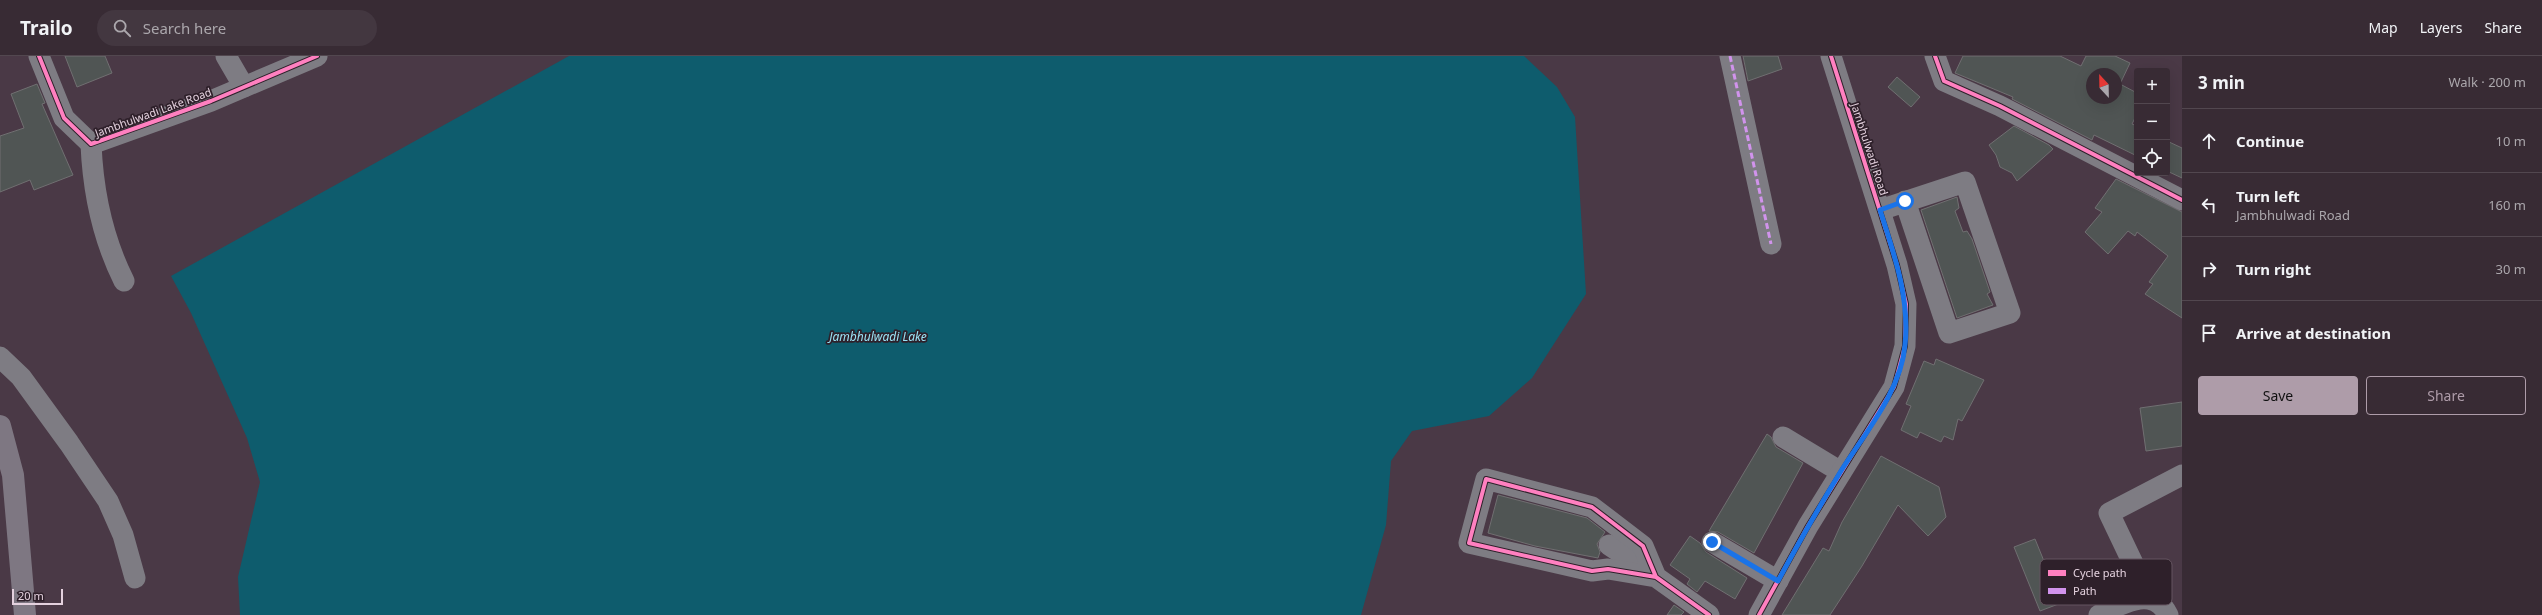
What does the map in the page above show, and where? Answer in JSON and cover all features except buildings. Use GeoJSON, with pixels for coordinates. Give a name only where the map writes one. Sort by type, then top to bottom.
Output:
{"type":"FeatureCollection","features":[{"type":"Feature","properties":{"kind":"highway"},"geometry":{"type":"LineString","coordinates":[[0,426],[13,476],[25,615]]}},
{"type":"Feature","properties":{"kind":"street","name":"Jambhulwadi Lake Road"},"geometry":{"type":"LineString","coordinates":[[39,56],[64,118],[91,144],[244,87],[317,56]]}},
{"type":"Feature","properties":{"kind":"street"},"geometry":{"type":"LineString","coordinates":[[226,56],[244,87]]}},
{"type":"Feature","properties":{"kind":"street"},"geometry":{"type":"LineString","coordinates":[[1730,56],[1772,244]]}},
{"type":"Feature","properties":{"kind":"street","name":"Jambhulwadi Road"},"geometry":{"type":"LineString","coordinates":[[1759,615],[1808,526],[1894,387],[1905,346],[1906,304],[1897,265],[1830,56]]}},
{"type":"Feature","properties":{"kind":"street"},"geometry":{"type":"LineString","coordinates":[[1942,61],[1944,80],[2000,106],[2182,200]]}},
{"type":"Feature","properties":{"kind":"street"},"geometry":{"type":"LineString","coordinates":[[91,144],[92,174],[103,230],[124,281]]}},
{"type":"Feature","properties":{"kind":"street"},"geometry":{"type":"LineString","coordinates":[[1880,210],[1905,201],[1965,182],[2010,314],[1949,333],[1905,201]]}},
{"type":"Feature","properties":{"kind":"street"},"geometry":{"type":"LineString","coordinates":[[0,357],[25,383],[69,443],[108,501],[123,535],[135,578]]}},
{"type":"Feature","properties":{"kind":"street"},"geometry":{"type":"LineString","coordinates":[[1783,437],[1841,472]]}},
{"type":"Feature","properties":{"kind":"street"},"geometry":{"type":"LineString","coordinates":[[2131,559],[2109,512],[2182,475]]}},
{"type":"Feature","properties":{"kind":"street"},"geometry":{"type":"LineString","coordinates":[[1486,478],[1592,507],[1644,546],[1656,577],[1608,569],[1592,571],[1469,543],[1486,478]]}},
{"type":"Feature","properties":{"kind":"street"},"geometry":{"type":"LineString","coordinates":[[1712,542],[1778,581]]}},
{"type":"Feature","properties":{"kind":"street"},"geometry":{"type":"LineString","coordinates":[[1609,545],[1709,615]]}},
{"type":"Feature","properties":{"kind":"street"},"geometry":{"type":"LineString","coordinates":[[2099,615],[2121,605]]}},
{"type":"Feature","properties":{"kind":"street"},"geometry":{"type":"LineString","coordinates":[[2160,605],[2168,615]]}},
{"type":"Feature","properties":{"kind":"water","name":"Jambhulwadi Lake"},"geometry":{"type":"Polygon","coordinates":[[[569,56],[1524,56],[1557,87],[1575,117],[1586,294],[1532,378],[1489,416],[1412,431],[1391,461],[1386,525],[1361,615],[240,615],[238,577],[260,482],[247,438],[191,313],[171,276],[569,56]]]}},
{"type":"Feature","properties":{"kind":"marked path"},"geometry":{"type":"LineString","coordinates":[[1730,56],[1771,244]]}},
{"type":"Feature","properties":{"kind":"cycle path"},"geometry":{"type":"LineString","coordinates":[[39,56],[64,118],[91,144],[211,101],[317,56]]}},
{"type":"Feature","properties":{"kind":"cycle path"},"geometry":{"type":"LineString","coordinates":[[1759,615],[1808,526],[1894,387],[1905,346],[1906,304],[1897,265],[1831,56]]}},
{"type":"Feature","properties":{"kind":"cycle path"},"geometry":{"type":"LineString","coordinates":[[1935,56],[1944,81],[2000,106],[2182,200]]}},
{"type":"Feature","properties":{"kind":"cycle path"},"geometry":{"type":"LineString","coordinates":[[1656,577],[1608,569],[1592,571],[1469,543],[1486,479],[1592,507],[1643,546],[1656,577],[1709,615]]}},
{"type":"Feature","properties":{"kind":"route"},"geometry":{"type":"LineString","coordinates":[[1712,542],[1778,581],[1808,526],[1894,387],[1905,346],[1906,304],[1897,265],[1880,210],[1905,201]]}}]}
